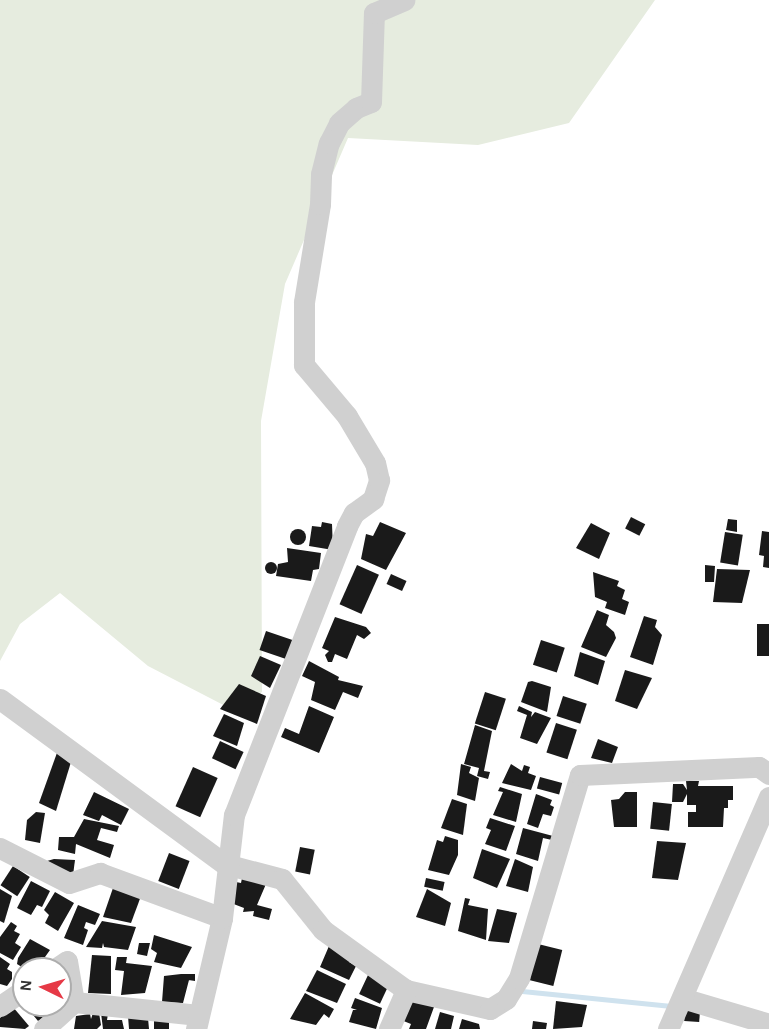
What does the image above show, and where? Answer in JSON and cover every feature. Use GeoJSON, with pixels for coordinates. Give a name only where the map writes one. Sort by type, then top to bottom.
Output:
{"type":"FeatureCollection","features":[{"type":"Feature","properties":{"kind":"street"},"geometry":{"type":"LineString","coordinates":[[74,1002],[197,1022],[222,918],[225,864],[234,815],[347,526],[354,513],[373,498],[380,480],[375,463],[347,416],[304,365],[304,303],[320,204],[321,174],[329,143],[339,123],[356,108],[371,102],[374,13],[404,0]]}},
{"type":"Feature","properties":{"kind":"street"},"geometry":{"type":"LineString","coordinates":[[0,699],[225,864],[282,879],[323,930],[406,990],[489,1019],[506,999],[519,978],[580,775],[759,767],[769,774]]}},
{"type":"Feature","properties":{"kind":"street"},"geometry":{"type":"LineString","coordinates":[[668,1029],[769,797]]}},
{"type":"Feature","properties":{"kind":"street"},"geometry":{"type":"LineString","coordinates":[[0,848],[69,883],[100,873],[222,918]]}},
{"type":"Feature","properties":{"kind":"street"},"geometry":{"type":"LineString","coordinates":[[389,1029],[406,990]]}},
{"type":"Feature","properties":{"kind":"street"},"geometry":{"type":"LineString","coordinates":[[72,992],[74,1002]]}},
{"type":"Feature","properties":{"kind":"street"},"geometry":{"type":"LineString","coordinates":[[682,998],[769,1024]]}},
{"type":"Feature","properties":{"kind":"street"},"geometry":{"type":"LineString","coordinates":[[44,1029],[74,1002]]}},
{"type":"Feature","properties":{"kind":"shaded area"},"geometry":{"type":"Polygon","coordinates":[[[0,0],[655,0],[569,123],[478,145],[348,138],[285,284],[261,421],[262,692],[235,711],[148,666],[60,593],[20,624],[0,661],[0,0]]]}},
{"type":"Feature","properties":{"kind":"building"},"geometry":{"type":"Polygon","coordinates":[[[631,517],[645,524],[639,536],[625,529],[631,517]]]}},
{"type":"Feature","properties":{"kind":"building"},"geometry":{"type":"Polygon","coordinates":[[[728,519],[737,520],[737,532],[726,530],[728,519]]]}},
{"type":"Feature","properties":{"kind":"building"},"geometry":{"type":"Polygon","coordinates":[[[322,522],[332,524],[333,550],[309,546],[312,526],[321,527],[322,522]]]}},
{"type":"Feature","properties":{"kind":"building"},"geometry":{"type":"Polygon","coordinates":[[[380,522],[406,533],[386,570],[361,559],[366,534],[373,536],[380,522]]]}},
{"type":"Feature","properties":{"kind":"building"},"geometry":{"type":"Polygon","coordinates":[[[591,523],[610,533],[599,559],[576,548],[591,523]]]}},
{"type":"Feature","properties":{"kind":"building"},"geometry":{"type":"Polygon","coordinates":[[[298,529],[306,537],[298,545],[290,537],[298,529]]]}},
{"type":"Feature","properties":{"kind":"building"},"geometry":{"type":"Polygon","coordinates":[[[762,531],[769,532],[769,568],[763,567],[764,556],[759,555],[762,531]]]}},
{"type":"Feature","properties":{"kind":"building"},"geometry":{"type":"Polygon","coordinates":[[[725,532],[743,535],[738,565],[720,563],[725,532]]]}},
{"type":"Feature","properties":{"kind":"building"},"geometry":{"type":"Polygon","coordinates":[[[287,548],[321,553],[319,569],[313,570],[311,581],[276,576],[278,564],[288,562],[287,548]]]}},
{"type":"Feature","properties":{"kind":"building"},"geometry":{"type":"Polygon","coordinates":[[[273,562],[277,568],[273,574],[269,574],[265,566],[273,562]]]}},
{"type":"Feature","properties":{"kind":"building"},"geometry":{"type":"Polygon","coordinates":[[[357,565],[379,575],[361,614],[340,604],[357,565]]]}},
{"type":"Feature","properties":{"kind":"building"},"geometry":{"type":"Polygon","coordinates":[[[705,565],[715,566],[714,582],[705,582],[705,565]]]}},
{"type":"Feature","properties":{"kind":"building"},"geometry":{"type":"Polygon","coordinates":[[[717,569],[750,570],[742,603],[713,602],[717,569]]]}},
{"type":"Feature","properties":{"kind":"building"},"geometry":{"type":"Polygon","coordinates":[[[593,572],[619,581],[617,586],[625,590],[622,599],[629,602],[625,615],[605,608],[607,602],[595,597],[593,572]]]}},
{"type":"Feature","properties":{"kind":"building"},"geometry":{"type":"Polygon","coordinates":[[[391,574],[407,581],[402,591],[387,584],[391,574]]]}},
{"type":"Feature","properties":{"kind":"building"},"geometry":{"type":"Polygon","coordinates":[[[597,610],[609,615],[606,625],[614,632],[616,638],[606,657],[581,647],[597,610]]]}},
{"type":"Feature","properties":{"kind":"building"},"geometry":{"type":"Polygon","coordinates":[[[644,616],[657,620],[655,627],[662,635],[653,665],[630,657],[644,616]]]}},
{"type":"Feature","properties":{"kind":"building"},"geometry":{"type":"Polygon","coordinates":[[[335,617],[366,627],[371,633],[364,639],[357,635],[347,659],[335,654],[332,662],[328,662],[325,655],[329,651],[322,648],[335,617]]]}},
{"type":"Feature","properties":{"kind":"building"},"geometry":{"type":"Polygon","coordinates":[[[757,624],[769,624],[769,656],[757,656],[757,624]]]}},
{"type":"Feature","properties":{"kind":"building"},"geometry":{"type":"Polygon","coordinates":[[[266,631],[292,640],[286,659],[259,650],[266,631]]]}},
{"type":"Feature","properties":{"kind":"building"},"geometry":{"type":"Polygon","coordinates":[[[541,640],[565,648],[557,672],[533,665],[541,640]]]}},
{"type":"Feature","properties":{"kind":"building"},"geometry":{"type":"Polygon","coordinates":[[[580,652],[605,661],[598,685],[574,676],[580,652]]]}},
{"type":"Feature","properties":{"kind":"building"},"geometry":{"type":"Polygon","coordinates":[[[260,656],[281,665],[270,688],[251,676],[260,656]]]}},
{"type":"Feature","properties":{"kind":"building"},"geometry":{"type":"Polygon","coordinates":[[[309,661],[339,677],[338,680],[363,686],[358,698],[343,692],[335,710],[311,700],[315,682],[302,676],[309,661]]]}},
{"type":"Feature","properties":{"kind":"building"},"geometry":{"type":"Polygon","coordinates":[[[625,670],[652,678],[637,709],[615,701],[625,670]]]}},
{"type":"Feature","properties":{"kind":"building"},"geometry":{"type":"Polygon","coordinates":[[[532,681],[551,687],[547,712],[521,702],[528,682],[532,681]]]}},
{"type":"Feature","properties":{"kind":"building"},"geometry":{"type":"Polygon","coordinates":[[[239,684],[266,696],[257,724],[220,709],[239,684]]]}},
{"type":"Feature","properties":{"kind":"building"},"geometry":{"type":"Polygon","coordinates":[[[485,692],[506,699],[496,730],[475,723],[485,692]]]}},
{"type":"Feature","properties":{"kind":"building"},"geometry":{"type":"Polygon","coordinates":[[[563,696],[587,704],[580,724],[557,716],[563,696]]]}},
{"type":"Feature","properties":{"kind":"building"},"geometry":{"type":"Polygon","coordinates":[[[309,706],[334,717],[319,753],[281,737],[285,728],[299,734],[309,706]]]}},
{"type":"Feature","properties":{"kind":"building"},"geometry":{"type":"Polygon","coordinates":[[[519,706],[532,712],[531,717],[535,712],[551,718],[537,744],[520,738],[527,715],[517,711],[519,706]]]}},
{"type":"Feature","properties":{"kind":"building"},"geometry":{"type":"Polygon","coordinates":[[[224,714],[244,723],[237,746],[213,736],[224,714]]]}},
{"type":"Feature","properties":{"kind":"building"},"geometry":{"type":"Polygon","coordinates":[[[556,723],[577,730],[567,759],[546,752],[556,723]]]}},
{"type":"Feature","properties":{"kind":"building"},"geometry":{"type":"Polygon","coordinates":[[[475,725],[492,731],[484,771],[490,772],[488,779],[477,776],[479,768],[464,764],[475,725]]]}},
{"type":"Feature","properties":{"kind":"building"},"geometry":{"type":"Polygon","coordinates":[[[598,739],[618,747],[612,763],[591,758],[598,739]]]}},
{"type":"Feature","properties":{"kind":"building"},"geometry":{"type":"Polygon","coordinates":[[[220,741],[244,752],[236,769],[212,758],[220,741]]]}},
{"type":"Feature","properties":{"kind":"building"},"geometry":{"type":"Polygon","coordinates":[[[58,750],[71,762],[56,811],[39,803],[58,750]]]}},
{"type":"Feature","properties":{"kind":"building"},"geometry":{"type":"Polygon","coordinates":[[[461,764],[471,767],[469,773],[479,778],[475,801],[457,795],[461,764]]]}},
{"type":"Feature","properties":{"kind":"building"},"geometry":{"type":"Polygon","coordinates":[[[511,764],[522,771],[524,765],[530,767],[528,773],[536,776],[531,790],[502,783],[511,764]]]}},
{"type":"Feature","properties":{"kind":"building"},"geometry":{"type":"Polygon","coordinates":[[[193,767],[218,778],[200,817],[176,806],[193,767]]]}},
{"type":"Feature","properties":{"kind":"building"},"geometry":{"type":"Polygon","coordinates":[[[540,777],[562,783],[559,795],[537,789],[540,777]]]}},
{"type":"Feature","properties":{"kind":"building"},"geometry":{"type":"Polygon","coordinates":[[[686,781],[699,781],[698,786],[733,786],[733,800],[728,800],[728,808],[724,808],[723,827],[688,827],[688,812],[696,812],[696,805],[687,805],[687,794],[683,802],[672,802],[673,784],[683,784],[687,790],[686,781]]]}},
{"type":"Feature","properties":{"kind":"building"},"geometry":{"type":"Polygon","coordinates":[[[500,787],[522,794],[516,822],[493,815],[503,792],[498,791],[500,787]]]}},
{"type":"Feature","properties":{"kind":"building"},"geometry":{"type":"Polygon","coordinates":[[[94,792],[129,809],[121,825],[102,815],[99,821],[83,815],[94,792]]]}},
{"type":"Feature","properties":{"kind":"building"},"geometry":{"type":"Polygon","coordinates":[[[625,792],[637,792],[637,827],[614,827],[611,800],[619,799],[625,792]]]}},
{"type":"Feature","properties":{"kind":"building"},"geometry":{"type":"Polygon","coordinates":[[[536,794],[552,800],[550,805],[554,807],[551,816],[543,814],[538,828],[527,824],[536,794]]]}},
{"type":"Feature","properties":{"kind":"building"},"geometry":{"type":"Polygon","coordinates":[[[452,799],[467,804],[463,835],[441,828],[452,799]]]}},
{"type":"Feature","properties":{"kind":"building"},"geometry":{"type":"Polygon","coordinates":[[[653,802],[672,804],[669,831],[650,829],[653,802]]]}},
{"type":"Feature","properties":{"kind":"building"},"geometry":{"type":"Polygon","coordinates":[[[36,812],[45,813],[40,843],[25,840],[27,820],[36,812]]]}},
{"type":"Feature","properties":{"kind":"building"},"geometry":{"type":"Polygon","coordinates":[[[490,818],[515,826],[506,851],[485,844],[491,830],[486,828],[490,818]]]}},
{"type":"Feature","properties":{"kind":"building"},"geometry":{"type":"Polygon","coordinates":[[[84,819],[119,826],[117,832],[101,828],[97,840],[114,845],[110,858],[76,844],[75,854],[58,850],[59,837],[74,837],[84,819]]]}},
{"type":"Feature","properties":{"kind":"building"},"geometry":{"type":"Polygon","coordinates":[[[523,828],[553,836],[552,840],[543,838],[538,861],[516,854],[523,828]]]}},
{"type":"Feature","properties":{"kind":"building"},"geometry":{"type":"Polygon","coordinates":[[[445,836],[458,840],[458,855],[449,875],[428,870],[437,840],[443,842],[445,836]]]}},
{"type":"Feature","properties":{"kind":"building"},"geometry":{"type":"Polygon","coordinates":[[[657,841],[686,843],[678,880],[652,878],[657,841]]]}},
{"type":"Feature","properties":{"kind":"building"},"geometry":{"type":"Polygon","coordinates":[[[300,847],[315,850],[310,874],[295,872],[300,847]]]}},
{"type":"Feature","properties":{"kind":"building"},"geometry":{"type":"Polygon","coordinates":[[[482,849],[510,859],[497,888],[473,878],[482,849]]]}},
{"type":"Feature","properties":{"kind":"building"},"geometry":{"type":"Polygon","coordinates":[[[169,853],[190,861],[179,889],[158,881],[169,853]]]}},
{"type":"Feature","properties":{"kind":"building"},"geometry":{"type":"Polygon","coordinates":[[[515,859],[533,867],[528,892],[506,886],[515,859]]]}},
{"type":"Feature","properties":{"kind":"building"},"geometry":{"type":"Polygon","coordinates":[[[75,860],[73,875],[47,861],[75,860]]]}},
{"type":"Feature","properties":{"kind":"building"},"geometry":{"type":"Polygon","coordinates":[[[13,866],[30,877],[17,896],[0,885],[13,866]]]}},
{"type":"Feature","properties":{"kind":"building"},"geometry":{"type":"Polygon","coordinates":[[[242,878],[266,884],[257,905],[272,909],[269,920],[253,916],[254,911],[243,912],[244,908],[231,903],[236,882],[241,883],[242,878]]]}},
{"type":"Feature","properties":{"kind":"building"},"geometry":{"type":"Polygon","coordinates":[[[426,878],[445,882],[443,891],[424,887],[426,878]]]}},
{"type":"Feature","properties":{"kind":"building"},"geometry":{"type":"Polygon","coordinates":[[[31,881],[50,891],[42,907],[37,905],[31,915],[17,908],[31,881]]]}},
{"type":"Feature","properties":{"kind":"building"},"geometry":{"type":"Polygon","coordinates":[[[114,885],[141,896],[131,923],[103,917],[114,885]]]}},
{"type":"Feature","properties":{"kind":"building"},"geometry":{"type":"Polygon","coordinates":[[[0,889],[12,896],[4,923],[0,921],[0,889]]]}},
{"type":"Feature","properties":{"kind":"building"},"geometry":{"type":"Polygon","coordinates":[[[427,889],[451,903],[445,926],[416,917],[427,889]]]}},
{"type":"Feature","properties":{"kind":"building"},"geometry":{"type":"Polygon","coordinates":[[[55,892],[74,903],[58,931],[45,923],[49,915],[44,910],[55,892]]]}},
{"type":"Feature","properties":{"kind":"building"},"geometry":{"type":"Polygon","coordinates":[[[465,898],[470,899],[468,905],[488,909],[486,940],[458,931],[465,898]]]}},
{"type":"Feature","properties":{"kind":"building"},"geometry":{"type":"Polygon","coordinates":[[[78,905],[100,914],[95,925],[86,922],[84,928],[88,930],[83,945],[64,938],[78,905]]]}},
{"type":"Feature","properties":{"kind":"building"},"geometry":{"type":"Polygon","coordinates":[[[497,909],[517,913],[509,943],[488,941],[497,909]]]}},
{"type":"Feature","properties":{"kind":"building"},"geometry":{"type":"Polygon","coordinates":[[[102,921],[136,927],[128,950],[104,947],[103,943],[102,948],[86,947],[102,921]]]}},
{"type":"Feature","properties":{"kind":"building"},"geometry":{"type":"Polygon","coordinates":[[[11,922],[17,926],[14,931],[20,934],[15,943],[21,947],[12,959],[0,953],[0,937],[11,922]]]}},
{"type":"Feature","properties":{"kind":"building"},"geometry":{"type":"Polygon","coordinates":[[[154,935],[192,947],[181,968],[154,962],[157,953],[151,949],[154,935]]]}},
{"type":"Feature","properties":{"kind":"building"},"geometry":{"type":"Polygon","coordinates":[[[30,939],[50,950],[45,957],[19,957],[30,939]]]}},
{"type":"Feature","properties":{"kind":"building"},"geometry":{"type":"Polygon","coordinates":[[[139,943],[150,943],[147,956],[137,954],[139,943]]]}},
{"type":"Feature","properties":{"kind":"building"},"geometry":{"type":"Polygon","coordinates":[[[538,944],[562,950],[553,986],[529,980],[538,944]]]}},
{"type":"Feature","properties":{"kind":"building"},"geometry":{"type":"Polygon","coordinates":[[[329,946],[351,957],[349,962],[356,966],[349,980],[320,967],[329,946]]]}},
{"type":"Feature","properties":{"kind":"building"},"geometry":{"type":"Polygon","coordinates":[[[92,955],[111,956],[111,994],[88,993],[92,955]]]}},
{"type":"Feature","properties":{"kind":"building"},"geometry":{"type":"Polygon","coordinates":[[[0,957],[10,964],[7,969],[12,972],[12,979],[7,986],[0,984],[0,957]]]}},
{"type":"Feature","properties":{"kind":"building"},"geometry":{"type":"Polygon","coordinates":[[[117,957],[127,957],[126,963],[152,966],[145,993],[121,995],[124,971],[115,970],[117,957]]]}},
{"type":"Feature","properties":{"kind":"building"},"geometry":{"type":"Polygon","coordinates":[[[317,970],[346,984],[337,1003],[306,991],[317,970]]]}},
{"type":"Feature","properties":{"kind":"building"},"geometry":{"type":"Polygon","coordinates":[[[195,974],[195,981],[189,980],[183,1003],[162,1002],[164,976],[195,974]]]}},
{"type":"Feature","properties":{"kind":"building"},"geometry":{"type":"Polygon","coordinates":[[[368,975],[389,985],[380,1004],[359,994],[368,975]]]}},
{"type":"Feature","properties":{"kind":"building"},"geometry":{"type":"Polygon","coordinates":[[[305,993],[334,1009],[329,1018],[324,1014],[316,1025],[290,1019],[305,993]]]}},
{"type":"Feature","properties":{"kind":"building"},"geometry":{"type":"Polygon","coordinates":[[[355,998],[382,1008],[376,1029],[349,1022],[353,1010],[357,1010],[351,1008],[355,998]]]}},
{"type":"Feature","properties":{"kind":"building"},"geometry":{"type":"Polygon","coordinates":[[[408,999],[434,1007],[426,1029],[409,1029],[411,1024],[401,1020],[408,999]]]}},
{"type":"Feature","properties":{"kind":"building"},"geometry":{"type":"Polygon","coordinates":[[[556,1001],[587,1005],[582,1027],[553,1029],[556,1001]]]}},
{"type":"Feature","properties":{"kind":"building"},"geometry":{"type":"Polygon","coordinates":[[[12,1008],[12,1017],[21,1017],[29,1026],[25,1029],[0,1027],[0,1018],[12,1008]]]}},
{"type":"Feature","properties":{"kind":"building"},"geometry":{"type":"Polygon","coordinates":[[[685,1010],[700,1011],[699,1022],[684,1021],[685,1010]]]}},
{"type":"Feature","properties":{"kind":"building"},"geometry":{"type":"Polygon","coordinates":[[[440,1012],[454,1016],[451,1029],[435,1029],[440,1012]]]}},
{"type":"Feature","properties":{"kind":"building"},"geometry":{"type":"Polygon","coordinates":[[[93,1013],[99,1013],[101,1025],[97,1029],[74,1029],[76,1016],[90,1014],[91,1019],[93,1013]]]}},
{"type":"Feature","properties":{"kind":"building"},"geometry":{"type":"Polygon","coordinates":[[[101,1013],[108,1014],[107,1020],[122,1020],[124,1029],[103,1029],[101,1013]]]}},
{"type":"Feature","properties":{"kind":"building"},"geometry":{"type":"Polygon","coordinates":[[[133,1015],[134,1019],[148,1018],[149,1029],[129,1029],[128,1016],[133,1015]]]}},
{"type":"Feature","properties":{"kind":"building"},"geometry":{"type":"Polygon","coordinates":[[[462,1019],[479,1024],[480,1029],[459,1029],[462,1019]]]}},
{"type":"Feature","properties":{"kind":"building"},"geometry":{"type":"Polygon","coordinates":[[[154,1020],[169,1020],[169,1029],[154,1029],[154,1020]]]}},
{"type":"Feature","properties":{"kind":"building"},"geometry":{"type":"Polygon","coordinates":[[[533,1021],[547,1023],[546,1029],[532,1029],[533,1021]]]}},
{"type":"Feature","properties":{"kind":"waterway"},"geometry":{"type":"LineString","coordinates":[[522,991],[671,1006]]}}]}
